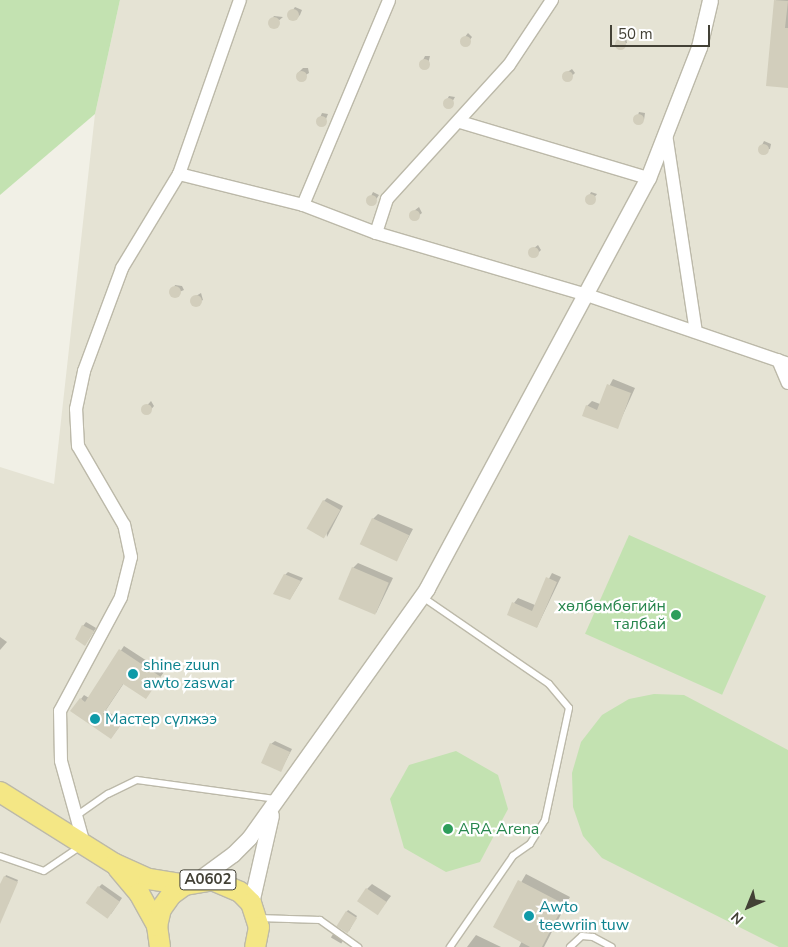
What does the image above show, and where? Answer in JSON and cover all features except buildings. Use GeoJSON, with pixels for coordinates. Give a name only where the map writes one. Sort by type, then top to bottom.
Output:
{"type":"FeatureCollection","features":[{"type":"Feature","properties":{"kind":"highway","name":"A0602"},"geometry":{"type":"LineString","coordinates":[[0,792],[116,864],[149,878],[190,883],[227,884],[257,930]]}},
{"type":"Feature","properties":{"kind":"highway","name":"A0602"},"geometry":{"type":"LineString","coordinates":[[116,864],[139,893],[157,926],[160,947]]}},
{"type":"Feature","properties":{"kind":"highway","name":"A0602"},"geometry":{"type":"LineString","coordinates":[[157,926],[161,909],[171,895],[190,883]]}},
{"type":"Feature","properties":{"kind":"street"},"geometry":{"type":"LineString","coordinates":[[84,844],[75,817],[62,761],[60,711],[121,597],[131,557],[124,525],[78,446],[76,409],[84,371],[122,268],[179,174],[240,0]]}},
{"type":"Feature","properties":{"kind":"street"},"geometry":{"type":"LineString","coordinates":[[303,205],[389,0]]}},
{"type":"Feature","properties":{"kind":"street"},"geometry":{"type":"LineString","coordinates":[[376,233],[386,199],[460,122],[509,65],[552,0]]}},
{"type":"Feature","properties":{"kind":"street"},"geometry":{"type":"LineString","coordinates":[[190,883],[233,854],[277,799],[421,596],[587,295],[648,178],[699,47],[710,0]]}},
{"type":"Feature","properties":{"kind":"street"},"geometry":{"type":"LineString","coordinates":[[460,122],[648,178]]}},
{"type":"Feature","properties":{"kind":"street"},"geometry":{"type":"LineString","coordinates":[[666,134],[696,332]]}},
{"type":"Feature","properties":{"kind":"street"},"geometry":{"type":"LineString","coordinates":[[179,174],[303,205],[376,233],[587,295],[696,332],[783,362],[788,383]]}},
{"type":"Feature","properties":{"kind":"street"},"geometry":{"type":"LineString","coordinates":[[257,930],[262,847],[277,799]]}},
{"type":"Feature","properties":{"kind":"lane"},"geometry":{"type":"LineString","coordinates":[[421,596],[549,684],[569,708],[544,820],[530,844],[513,856],[450,947]]}},
{"type":"Feature","properties":{"kind":"lane"},"geometry":{"type":"LineString","coordinates":[[75,817],[108,794],[137,780],[277,799]]}},
{"type":"Feature","properties":{"kind":"lane"},"geometry":{"type":"LineString","coordinates":[[0,856],[44,871],[84,844]]}},
{"type":"Feature","properties":{"kind":"lane"},"geometry":{"type":"LineString","coordinates":[[257,930],[320,920],[358,947]]}},
{"type":"Feature","properties":{"kind":"lane"},"geometry":{"type":"LineString","coordinates":[[570,947],[582,936],[593,937],[612,947]]}},
{"type":"Feature","properties":{"kind":"shaded area"},"geometry":{"type":"Polygon","coordinates":[[[120,0],[788,0],[788,947],[0,947],[0,467],[54,484],[95,114],[120,0]]]}},
{"type":"Feature","properties":{"kind":"green space"},"geometry":{"type":"Polygon","coordinates":[[[0,0],[120,0],[95,114],[0,195],[0,0]]]}},
{"type":"Feature","properties":{"kind":"green space","name":"хөлбөмбөгийн талбай"},"geometry":{"type":"Polygon","coordinates":[[[629,535],[766,596],[722,695],[585,634],[629,535]]]}},
{"type":"Feature","properties":{"kind":"green space"},"geometry":{"type":"Polygon","coordinates":[[[654,694],[684,695],[788,750],[788,947],[779,947],[602,858],[583,836],[573,807],[572,773],[581,742],[602,715],[629,699],[654,694]]]}},
{"type":"Feature","properties":{"kind":"green space","name":"ARA Arena"},"geometry":{"type":"Polygon","coordinates":[[[456,751],[498,775],[508,809],[480,862],[446,872],[404,848],[390,799],[409,765],[456,751]]]}},
{"type":"Feature","properties":{"kind":"place","name":"хөлбөмбөгийн талбай"},"geometry":{"type":"Point","coordinates":[676,615]}},
{"type":"Feature","properties":{"kind":"place","name":"shine zuun awto zaswar"},"geometry":{"type":"Point","coordinates":[133,674]}},
{"type":"Feature","properties":{"kind":"place","name":"Мастер сүлжээ"},"geometry":{"type":"Point","coordinates":[95,719]}},
{"type":"Feature","properties":{"kind":"place","name":"ARA Arena"},"geometry":{"type":"Point","coordinates":[448,829]}},
{"type":"Feature","properties":{"kind":"place","name":"Awto teewriin tuw"},"geometry":{"type":"Point","coordinates":[529,916]}}]}
